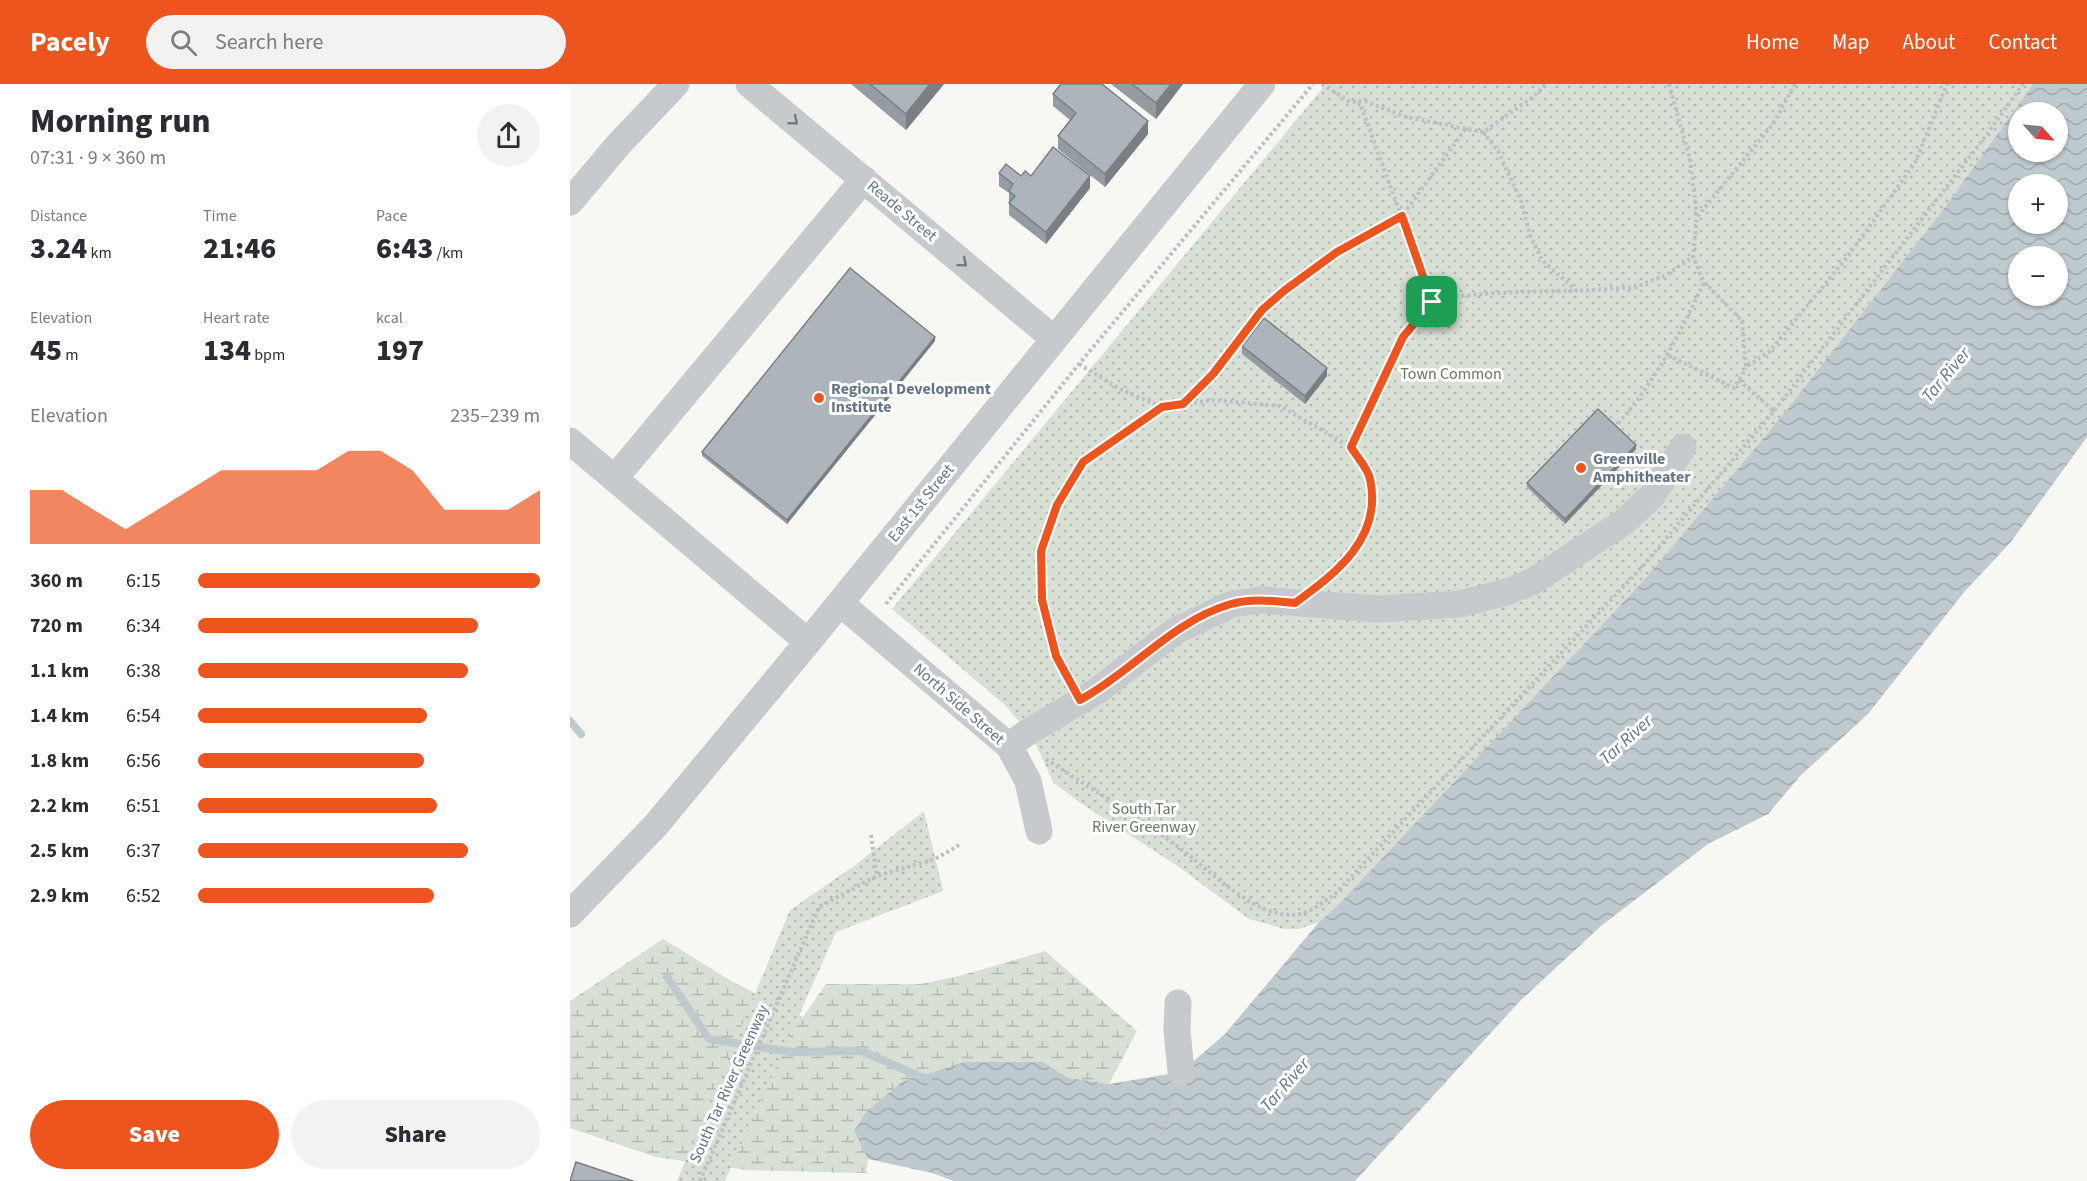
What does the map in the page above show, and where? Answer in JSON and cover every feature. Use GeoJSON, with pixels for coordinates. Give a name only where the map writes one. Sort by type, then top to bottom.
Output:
{"type":"FeatureCollection","features":[{"type":"Feature","properties":{"kind":"street"},"geometry":{"type":"LineString","coordinates":[[570,202],[619,144],[676,84]]}},
{"type":"Feature","properties":{"kind":"street","name":"Reade Street"},"geometry":{"type":"LineString","coordinates":[[749,84],[1054,339]]}},
{"type":"Feature","properties":{"kind":"street","name":"East 1st Street"},"geometry":{"type":"LineString","coordinates":[[570,914],[656,825],[840,603],[1262,84]]}},
{"type":"Feature","properties":{"kind":"street"},"geometry":{"type":"LineString","coordinates":[[615,478],[864,179]]}},
{"type":"Feature","properties":{"kind":"street"},"geometry":{"type":"LineString","coordinates":[[570,441],[808,642]]}},
{"type":"Feature","properties":{"kind":"street"},"geometry":{"type":"LineString","coordinates":[[1009,746],[1097,691],[1175,631],[1202,615],[1232,604],[1261,600],[1378,609],[1459,604],[1504,593],[1560,565],[1624,522],[1652,496],[1683,447]]}},
{"type":"Feature","properties":{"kind":"street","name":"North Side Street"},"geometry":{"type":"LineString","coordinates":[[840,603],[1009,746],[1028,781],[1039,831]]}},
{"type":"Feature","properties":{"kind":"street"},"geometry":{"type":"LineString","coordinates":[[1178,1003],[1177,1030],[1181,1072]]}},
{"type":"Feature","properties":{"kind":"path"},"geometry":{"type":"LineString","coordinates":[[886,604],[1079,364],[1313,84]]}},
{"type":"Feature","properties":{"kind":"path"},"geometry":{"type":"LineString","coordinates":[[1322,84],[1350,102],[1359,101],[1406,117],[1483,132],[1498,151],[1521,201],[1530,235],[1542,260],[1577,291]]}},
{"type":"Feature","properties":{"kind":"path"},"geometry":{"type":"LineString","coordinates":[[1483,132],[1533,97],[1546,84]]}},
{"type":"Feature","properties":{"kind":"path"},"geometry":{"type":"LineString","coordinates":[[1669,84],[1690,159],[1698,217],[1693,257],[1704,282],[1742,321],[1746,368]]}},
{"type":"Feature","properties":{"kind":"path"},"geometry":{"type":"LineString","coordinates":[[1698,217],[1773,124],[1795,84]]}},
{"type":"Feature","properties":{"kind":"path"},"geometry":{"type":"LineString","coordinates":[[1668,355],[1734,388],[1746,368],[1770,351],[1848,256],[1915,163],[1947,84]]}},
{"type":"Feature","properties":{"kind":"path"},"geometry":{"type":"LineString","coordinates":[[1359,101],[1432,302]]}},
{"type":"Feature","properties":{"kind":"path"},"geometry":{"type":"LineString","coordinates":[[1183,404],[1213,374],[1262,310],[1285,290],[1337,252],[1402,216],[1466,128]]}},
{"type":"Feature","properties":{"kind":"path"},"geometry":{"type":"LineString","coordinates":[[1351,447],[1403,337],[1432,302],[1535,290],[1577,291],[1636,287],[1666,275],[1693,257]]}},
{"type":"Feature","properties":{"kind":"path"},"geometry":{"type":"LineString","coordinates":[[1614,428],[1631,410],[1668,355],[1704,282]]}},
{"type":"Feature","properties":{"kind":"path"},"geometry":{"type":"LineString","coordinates":[[1079,364],[1120,389],[1162,407]]}},
{"type":"Feature","properties":{"kind":"path"},"geometry":{"type":"LineString","coordinates":[[1739,380],[1774,411]]}},
{"type":"Feature","properties":{"kind":"path"},"geometry":{"type":"LineString","coordinates":[[1080,700],[1056,656],[1042,600],[1041,551],[1057,505],[1083,462],[1162,407],[1213,400],[1280,406],[1351,447],[1370,478],[1371,514],[1354,554],[1326,580],[1295,603]]}},
{"type":"Feature","properties":{"kind":"path"},"geometry":{"type":"LineString","coordinates":[[872,835],[877,876]]}},
{"type":"Feature","properties":{"kind":"path","name":"South Tar River Greenway"},"geometry":{"type":"LineString","coordinates":[[700,1181],[819,907],[877,876],[935,859],[959,845]]}},
{"type":"Feature","properties":{"kind":"green space","name":"Town Common"},"geometry":{"type":"Polygon","coordinates":[[[1326,84],[2033,84],[2020,102],[2008,102],[2008,119],[1945,207],[1781,417],[1645,579],[1339,904],[1319,922],[1299,929],[1284,929],[1249,919],[1179,867],[1079,802],[1053,782],[1033,738],[1005,705],[892,609],[1326,84]]]}},
{"type":"Feature","properties":{"kind":"green space"},"geometry":{"type":"Polygon","coordinates":[[[924,811],[943,891],[836,932],[725,1181],[677,1181],[790,910],[854,866],[924,811]]]}},
{"type":"Feature","properties":{"kind":"green space"},"geometry":{"type":"Polygon","coordinates":[[[663,939],[733,982],[803,1017],[826,984],[921,984],[963,975],[1045,951],[1137,1031],[1109,1084],[1069,1078],[1042,1062],[965,1062],[854,1131],[868,1159],[866,1173],[746,1170],[656,1157],[570,1128],[570,1001],[663,939]]]}},
{"type":"Feature","properties":{"kind":"water","name":"Tar River"},"geometry":{"type":"Polygon","coordinates":[[[2033,84],[2087,84],[2087,437],[2010,543],[1965,591],[1868,714],[1800,776],[1768,814],[1708,844],[1601,926],[1521,1000],[1355,1181],[954,1181],[932,1173],[868,1159],[854,1131],[867,1111],[902,1082],[965,1062],[1042,1062],[1069,1078],[1109,1084],[1181,1072],[1225,1034],[1319,922],[1339,904],[1645,579],[1781,417],[1945,207],[2008,119],[2008,162],[2068,162],[2068,102],[2020,102],[2033,84]]]}},
{"type":"Feature","properties":{"kind":"building"},"geometry":{"type":"Polygon","coordinates":[[[870,84],[930,84],[906,114],[870,84]]]}},
{"type":"Feature","properties":{"kind":"building"},"geometry":{"type":"Polygon","coordinates":[[[1061,84],[1102,84],[1148,121],[1105,174],[1058,136],[1076,113],[1053,94],[1061,84]]]}},
{"type":"Feature","properties":{"kind":"building"},"geometry":{"type":"Polygon","coordinates":[[[1132,84],[1171,84],[1156,103],[1132,84]]]}},
{"type":"Feature","properties":{"kind":"building"},"geometry":{"type":"Polygon","coordinates":[[[1053,147],[1090,176],[1046,232],[1009,203],[1015,196],[1009,191],[1013,184],[999,173],[1006,164],[1021,176],[1025,171],[1031,176],[1053,147]]]}},
{"type":"Feature","properties":{"kind":"building","name":"Regional Development Institute"},"geometry":{"type":"Polygon","coordinates":[[[850,268],[935,337],[787,520],[702,452],[850,268]]]}},
{"type":"Feature","properties":{"kind":"building"},"geometry":{"type":"Polygon","coordinates":[[[1264,318],[1327,368],[1305,396],[1242,346],[1264,318]]]}},
{"type":"Feature","properties":{"kind":"building","name":"Greenville Amphitheater"},"geometry":{"type":"Polygon","coordinates":[[[1598,409],[1636,445],[1565,519],[1527,483],[1598,409]]]}},
{"type":"Feature","properties":{"kind":"building"},"geometry":{"type":"Polygon","coordinates":[[[576,1162],[633,1181],[570,1181],[576,1162]]]}},
{"type":"Feature","properties":{"kind":"waterway"},"geometry":{"type":"LineString","coordinates":[[570,721],[581,734]]}},
{"type":"Feature","properties":{"kind":"waterway"},"geometry":{"type":"LineString","coordinates":[[667,977],[709,1039],[791,1052],[862,1051],[928,1080]]}},
{"type":"Feature","properties":{"kind":"place","name":"Regional Development Institute"},"geometry":{"type":"Point","coordinates":[819,398]}},
{"type":"Feature","properties":{"kind":"place","name":"Greenville Amphitheater"},"geometry":{"type":"Point","coordinates":[1581,468]}},
{"type":"Feature","properties":{"kind":"route"},"geometry":{"type":"LineString","coordinates":[[1402,216],[1432,302],[1403,337],[1385,370],[1351,447],[1370,478],[1371,514],[1354,554],[1326,580],[1295,603],[1261,600],[1232,604],[1202,615],[1175,631],[1097,691],[1080,700],[1056,656],[1042,600],[1041,551],[1057,505],[1083,462],[1130,427],[1162,407],[1183,404],[1213,374],[1262,310],[1285,290],[1337,252],[1402,216]]}}]}
